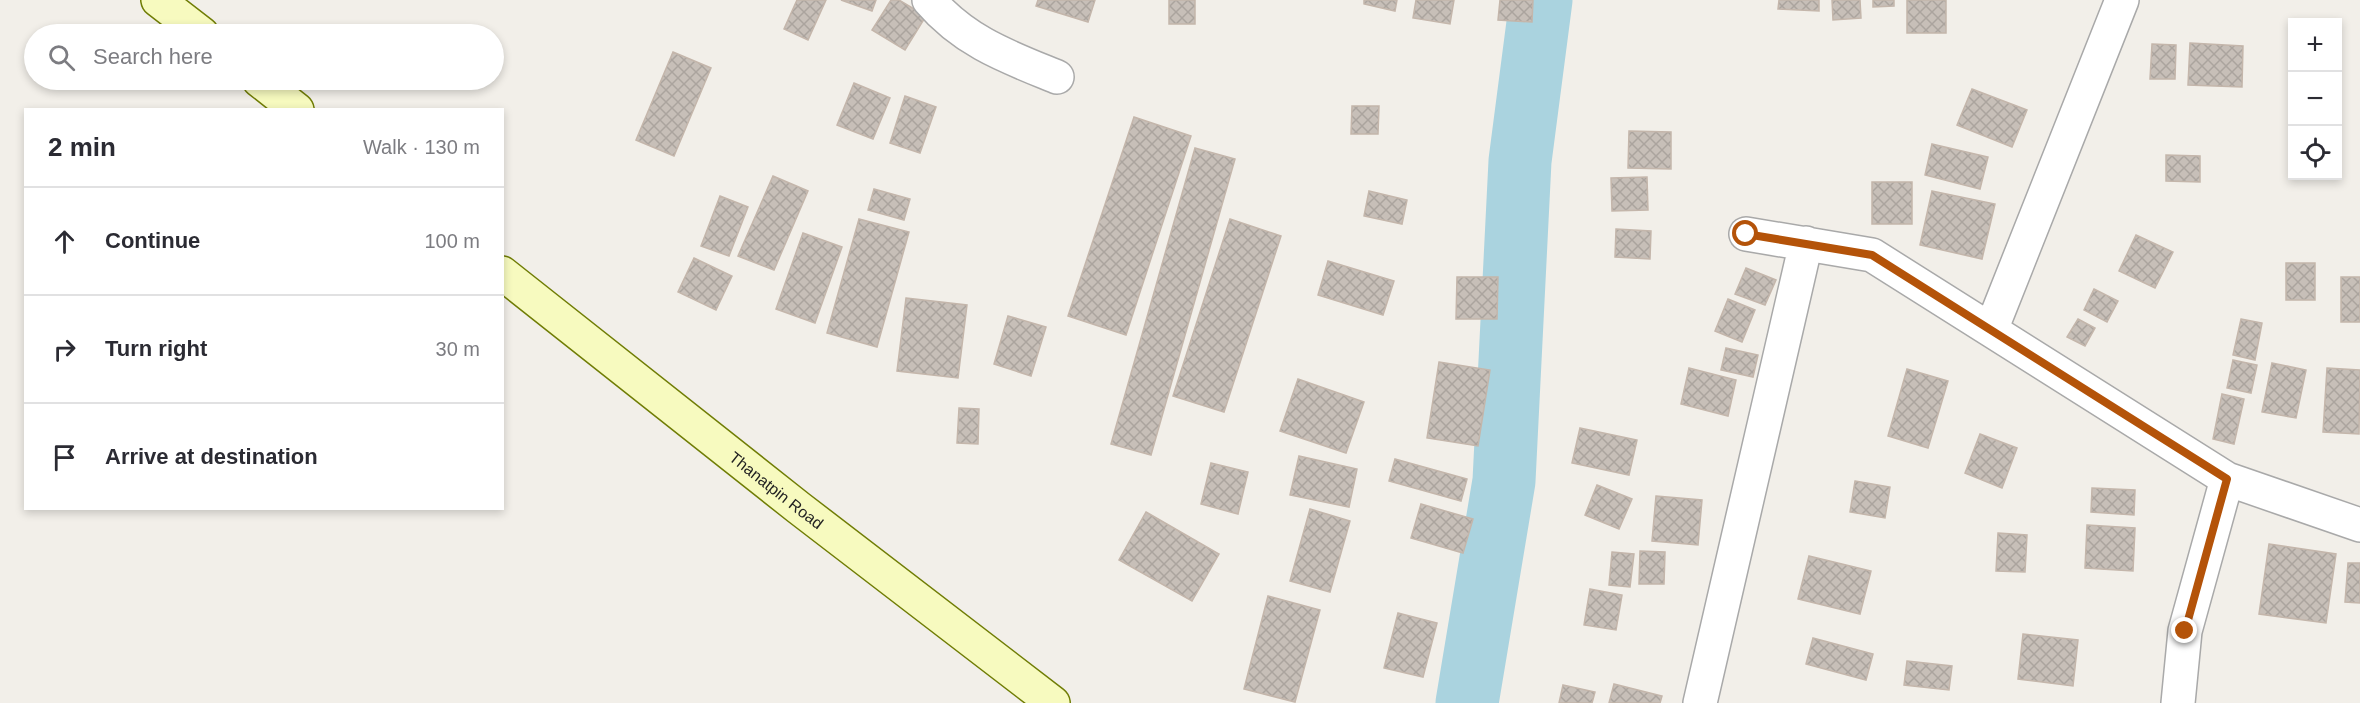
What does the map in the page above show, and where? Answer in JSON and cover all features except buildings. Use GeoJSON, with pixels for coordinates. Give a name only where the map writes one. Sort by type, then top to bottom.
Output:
{"type":"FeatureCollection","features":[{"type":"Feature","properties":{"kind":"main road"},"geometry":{"type":"LineString","coordinates":[[158,0],[189,24]]}},
{"type":"Feature","properties":{"kind":"main road"},"geometry":{"type":"LineString","coordinates":[[272,90],[294,108]]}},
{"type":"Feature","properties":{"kind":"main road","name":"Thanatpin Road"},"geometry":{"type":"LineString","coordinates":[[504,275],[800,508],[1053,703]]}},
{"type":"Feature","properties":{"kind":"street"},"geometry":{"type":"LineString","coordinates":[[929,0],[945,18],[984,47],[1057,77]]}},
{"type":"Feature","properties":{"kind":"street"},"geometry":{"type":"LineString","coordinates":[[1991,330],[2122,0]]}},
{"type":"Feature","properties":{"kind":"street"},"geometry":{"type":"LineString","coordinates":[[1746,234],[1872,255],[2227,479],[2360,525]]}},
{"type":"Feature","properties":{"kind":"street"},"geometry":{"type":"LineString","coordinates":[[1700,703],[1806,243]]}},
{"type":"Feature","properties":{"kind":"street"},"geometry":{"type":"LineString","coordinates":[[2178,703],[2185,631],[2227,479]]}},
{"type":"Feature","properties":{"kind":"waterway"},"geometry":{"type":"LineString","coordinates":[[1467,703],[1504,481],[1520,161],[1541,0]]}},
{"type":"Feature","properties":{"kind":"route"},"geometry":{"type":"LineString","coordinates":[[1746,234],[1872,255],[2227,479],[2185,631]]}}]}
